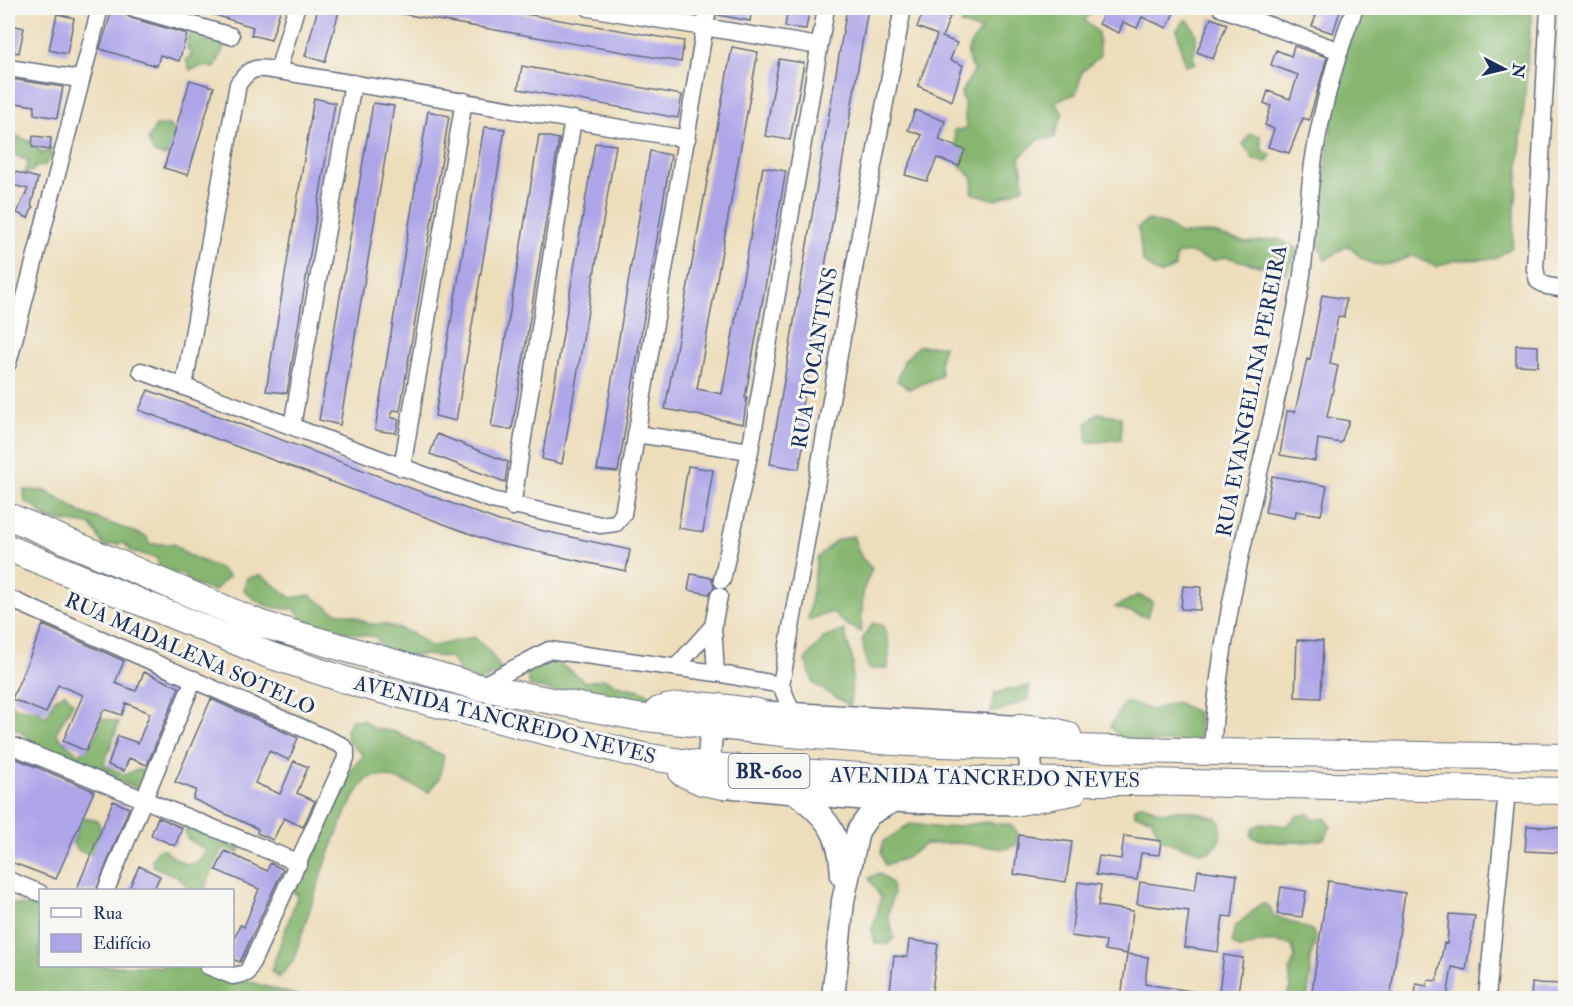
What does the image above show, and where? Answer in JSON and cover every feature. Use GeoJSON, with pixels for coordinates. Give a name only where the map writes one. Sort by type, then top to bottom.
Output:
{"type":"FeatureCollection","features":[{"type":"Feature","properties":{"kind":"main road","name":"AVENIDA TANCREDO NEVES"},"geometry":{"type":"LineString","coordinates":[[8,516],[261,624],[478,687],[637,717],[713,726],[907,742],[1025,737],[1054,731],[1105,748],[1212,752],[1566,757]]}},
{"type":"Feature","properties":{"kind":"main road","name":"AVENIDA TANCREDO NEVES"},"geometry":{"type":"LineString","coordinates":[[8,548],[269,655],[361,685],[716,776],[1566,791]]}},
{"type":"Feature","properties":{"kind":"main road"},"geometry":{"type":"LineString","coordinates":[[637,717],[669,707],[707,705],[757,712],[1025,737],[1030,781],[1014,803]]}},
{"type":"Feature","properties":{"kind":"main road"},"geometry":{"type":"LineString","coordinates":[[757,712],[739,715],[713,726],[709,749],[716,776],[796,793],[894,800],[1014,803],[1063,796],[1101,781]]}},
{"type":"Feature","properties":{"kind":"main road"},"geometry":{"type":"LineString","coordinates":[[796,793],[831,825],[841,850],[843,901]]}},
{"type":"Feature","properties":{"kind":"main road"},"geometry":{"type":"LineString","coordinates":[[833,999],[843,901],[858,831],[870,814],[894,800]]}},
{"type":"Feature","properties":{"kind":"street"},"geometry":{"type":"LineString","coordinates":[[8,363],[100,8]]}},
{"type":"Feature","properties":{"kind":"street"},"geometry":{"type":"LineString","coordinates":[[134,8],[231,36]]}},
{"type":"Feature","properties":{"kind":"street"},"geometry":{"type":"LineString","coordinates":[[278,70],[296,8]]}},
{"type":"Feature","properties":{"kind":"street"},"geometry":{"type":"LineString","coordinates":[[589,8],[819,46]]}},
{"type":"Feature","properties":{"kind":"street"},"geometry":{"type":"LineString","coordinates":[[141,371],[512,507],[600,525],[616,523],[623,514],[708,8]]}},
{"type":"Feature","properties":{"kind":"street"},"geometry":{"type":"LineString","coordinates":[[716,673],[713,627],[750,451],[826,8]]}},
{"type":"Feature","properties":{"kind":"street","name":"RUA TOCANTINS"},"geometry":{"type":"LineString","coordinates":[[781,685],[863,218],[903,8]]}},
{"type":"Feature","properties":{"kind":"street"},"geometry":{"type":"LineString","coordinates":[[1221,8],[1340,51]]}},
{"type":"Feature","properties":{"kind":"street","name":"RUA EVANGELINA PEREIRA"},"geometry":{"type":"LineString","coordinates":[[1212,752],[1215,694],[1225,630],[1300,286],[1314,157],[1340,51],[1355,8]]}},
{"type":"Feature","properties":{"kind":"street"},"geometry":{"type":"LineString","coordinates":[[1549,8],[1535,269],[1538,281],[1547,286],[1566,289]]}},
{"type":"Feature","properties":{"kind":"street"},"geometry":{"type":"LineString","coordinates":[[8,68],[80,79]]}},
{"type":"Feature","properties":{"kind":"street"},"geometry":{"type":"LineString","coordinates":[[184,386],[238,84],[247,71],[259,68],[278,70],[687,140]]}},
{"type":"Feature","properties":{"kind":"street"},"geometry":{"type":"LineString","coordinates":[[292,426],[352,83]]}},
{"type":"Feature","properties":{"kind":"street"},"geometry":{"type":"LineString","coordinates":[[402,468],[464,101]]}},
{"type":"Feature","properties":{"kind":"street"},"geometry":{"type":"LineString","coordinates":[[512,507],[573,119]]}},
{"type":"Feature","properties":{"kind":"street"},"geometry":{"type":"LineString","coordinates":[[636,434],[750,451]]}},
{"type":"Feature","properties":{"kind":"street","name":"RUA MADALENA SOTELO"},"geometry":{"type":"LineString","coordinates":[[8,598],[341,744],[346,750],[346,758],[299,863]]}},
{"type":"Feature","properties":{"kind":"street"},"geometry":{"type":"LineString","coordinates":[[676,667],[713,627]]}},
{"type":"Feature","properties":{"kind":"street"},"geometry":{"type":"LineString","coordinates":[[478,687],[549,650],[716,673],[781,685],[793,715]]}},
{"type":"Feature","properties":{"kind":"street"},"geometry":{"type":"LineString","coordinates":[[107,889],[194,680]]}},
{"type":"Feature","properties":{"kind":"street"},"geometry":{"type":"LineString","coordinates":[[8,744],[143,802],[299,863],[247,974],[233,976],[210,967]]}},
{"type":"Feature","properties":{"kind":"street"},"geometry":{"type":"LineString","coordinates":[[1487,999],[1507,790]]}},
{"type":"Feature","properties":{"kind":"street"},"geometry":{"type":"LineString","coordinates":[[8,880],[39,893]]}},
{"type":"Feature","properties":{"kind":"green space"},"geometry":{"type":"Polygon","coordinates":[[[972,8],[1096,8],[1084,20],[1098,32],[1100,56],[1082,72],[1076,94],[1054,102],[1063,113],[1054,138],[1039,139],[1020,157],[1024,187],[996,200],[972,193],[973,178],[959,166],[954,130],[966,129],[961,93],[974,71],[968,58],[968,50],[981,31],[961,24],[972,8]]]}},
{"type":"Feature","properties":{"kind":"green space"},"geometry":{"type":"Polygon","coordinates":[[[1361,8],[1532,8],[1512,247],[1495,259],[1455,260],[1436,267],[1412,255],[1394,263],[1378,265],[1363,259],[1348,245],[1325,260],[1315,238],[1342,53],[1361,8]]]}},
{"type":"Feature","properties":{"kind":"green space"},"geometry":{"type":"Polygon","coordinates":[[[1186,19],[1195,32],[1193,58],[1196,63],[1185,66],[1177,30],[1186,19]]]}},
{"type":"Feature","properties":{"kind":"green space"},"geometry":{"type":"Polygon","coordinates":[[[197,32],[223,37],[225,45],[215,68],[204,66],[190,70],[186,60],[192,54],[187,49],[188,35],[197,32]]]}},
{"type":"Feature","properties":{"kind":"green space"},"geometry":{"type":"Polygon","coordinates":[[[169,125],[178,135],[176,152],[163,156],[154,153],[148,140],[156,126],[169,125]]]}},
{"type":"Feature","properties":{"kind":"green space"},"geometry":{"type":"Polygon","coordinates":[[[1250,134],[1260,136],[1262,150],[1271,155],[1267,162],[1254,160],[1243,144],[1250,134]]]}},
{"type":"Feature","properties":{"kind":"green space"},"geometry":{"type":"Polygon","coordinates":[[[16,136],[37,144],[41,154],[50,150],[52,156],[44,166],[35,167],[33,171],[24,174],[29,161],[17,156],[8,146],[16,136]]]}},
{"type":"Feature","properties":{"kind":"green space"},"geometry":{"type":"Polygon","coordinates":[[[1148,220],[1167,225],[1180,234],[1213,233],[1247,243],[1279,239],[1298,250],[1286,273],[1226,257],[1212,261],[1188,252],[1176,255],[1175,268],[1159,274],[1143,262],[1138,227],[1148,220]]]}},
{"type":"Feature","properties":{"kind":"green space"},"geometry":{"type":"Polygon","coordinates":[[[918,346],[944,346],[940,360],[941,376],[910,389],[897,381],[904,361],[918,346]]]}},
{"type":"Feature","properties":{"kind":"green space"},"geometry":{"type":"Polygon","coordinates":[[[1098,413],[1121,417],[1121,439],[1087,443],[1087,423],[1098,413]]]}},
{"type":"Feature","properties":{"kind":"green space"},"geometry":{"type":"Polygon","coordinates":[[[24,490],[46,491],[80,512],[147,537],[149,544],[174,544],[188,555],[219,568],[229,576],[214,591],[189,583],[184,575],[160,570],[157,558],[131,551],[124,543],[104,546],[91,525],[46,519],[36,507],[25,502],[24,490]]]}},
{"type":"Feature","properties":{"kind":"green space"},"geometry":{"type":"Polygon","coordinates":[[[853,536],[861,557],[872,569],[863,590],[861,632],[844,623],[833,612],[808,620],[817,558],[835,541],[853,536]]]}},
{"type":"Feature","properties":{"kind":"green space"},"geometry":{"type":"Polygon","coordinates":[[[261,575],[292,598],[310,595],[335,612],[352,615],[369,624],[385,624],[414,634],[430,647],[474,637],[490,652],[502,670],[480,682],[460,673],[452,658],[397,655],[385,650],[376,637],[334,630],[302,620],[295,609],[267,606],[255,600],[244,590],[247,578],[261,575]]]}},
{"type":"Feature","properties":{"kind":"green space"},"geometry":{"type":"Polygon","coordinates":[[[1138,595],[1153,602],[1147,617],[1115,607],[1138,595]]]}},
{"type":"Feature","properties":{"kind":"green space"},"geometry":{"type":"Polygon","coordinates":[[[873,623],[884,626],[889,645],[888,668],[868,669],[862,640],[873,623]]]}},
{"type":"Feature","properties":{"kind":"green space"},"geometry":{"type":"Polygon","coordinates":[[[844,630],[853,662],[850,706],[814,684],[805,660],[824,638],[844,630]]]}},
{"type":"Feature","properties":{"kind":"green space"},"geometry":{"type":"Polygon","coordinates":[[[522,655],[556,662],[585,682],[605,679],[620,686],[641,690],[651,696],[654,704],[635,707],[618,696],[596,698],[586,691],[562,693],[530,686],[522,655]]]}},
{"type":"Feature","properties":{"kind":"green space"},"geometry":{"type":"Polygon","coordinates":[[[1029,686],[1029,699],[991,712],[995,693],[1029,686]]]}},
{"type":"Feature","properties":{"kind":"green space"},"geometry":{"type":"Polygon","coordinates":[[[65,693],[73,703],[56,733],[58,736],[79,755],[92,743],[97,734],[98,718],[119,722],[104,765],[125,775],[135,770],[146,770],[149,781],[143,790],[120,782],[102,770],[39,748],[20,731],[8,727],[8,702],[17,708],[38,710],[46,718],[55,699],[65,693]]]}},
{"type":"Feature","properties":{"kind":"green space"},"geometry":{"type":"Polygon","coordinates":[[[1125,702],[1152,710],[1176,702],[1198,713],[1199,741],[1126,743],[1110,727],[1125,702]]]}},
{"type":"Feature","properties":{"kind":"green space"},"geometry":{"type":"Polygon","coordinates":[[[352,720],[363,720],[372,728],[395,732],[444,756],[439,778],[429,792],[400,781],[378,776],[372,777],[361,786],[350,805],[326,861],[293,961],[279,978],[271,971],[298,894],[295,894],[284,876],[307,872],[339,793],[355,765],[364,756],[347,740],[346,729],[352,720]]]}},
{"type":"Feature","properties":{"kind":"green space"},"geometry":{"type":"Polygon","coordinates":[[[1143,804],[1164,812],[1182,810],[1217,818],[1221,831],[1217,844],[1210,851],[1205,852],[1166,841],[1158,834],[1151,818],[1135,815],[1135,807],[1143,804]]]}},
{"type":"Feature","properties":{"kind":"green space"},"geometry":{"type":"Polygon","coordinates":[[[1308,814],[1314,820],[1326,818],[1331,826],[1324,839],[1287,842],[1257,839],[1251,836],[1253,828],[1263,823],[1286,826],[1297,816],[1308,814]]]}},
{"type":"Feature","properties":{"kind":"green space"},"geometry":{"type":"Polygon","coordinates":[[[81,817],[98,821],[108,853],[88,854],[76,848],[73,843],[81,817]]]}},
{"type":"Feature","properties":{"kind":"green space"},"geometry":{"type":"Polygon","coordinates":[[[987,822],[1010,825],[1018,833],[1016,845],[1005,849],[960,843],[925,844],[906,858],[885,865],[881,853],[883,842],[910,824],[942,828],[987,822]]]}},
{"type":"Feature","properties":{"kind":"green space"},"geometry":{"type":"Polygon","coordinates":[[[187,823],[242,848],[237,853],[228,848],[222,850],[204,889],[189,889],[178,877],[153,866],[152,860],[157,850],[163,849],[186,864],[196,862],[201,858],[206,850],[187,838],[185,827],[187,823]]]}},
{"type":"Feature","properties":{"kind":"green space"},"geometry":{"type":"Polygon","coordinates":[[[879,873],[891,883],[893,894],[888,915],[894,938],[887,945],[875,943],[872,931],[881,898],[869,878],[879,873]]]}},
{"type":"Feature","properties":{"kind":"green space"},"geometry":{"type":"Polygon","coordinates":[[[8,903],[39,908],[39,967],[214,967],[257,984],[306,998],[8,998],[8,903]]]}},
{"type":"Feature","properties":{"kind":"green space"},"geometry":{"type":"Polygon","coordinates":[[[1262,903],[1270,907],[1273,915],[1312,930],[1316,939],[1310,958],[1311,973],[1307,998],[1285,998],[1291,989],[1290,973],[1295,957],[1292,946],[1272,941],[1240,949],[1232,943],[1234,928],[1262,903]]]}},
{"type":"Feature","properties":{"kind":"building"},"geometry":{"type":"Polygon","coordinates":[[[120,8],[124,8],[126,15],[131,18],[187,34],[179,61],[160,55],[157,66],[100,49],[112,10],[119,12],[120,8]]]}},
{"type":"Feature","properties":{"kind":"building"},"geometry":{"type":"Polygon","coordinates":[[[199,8],[281,8],[271,40],[251,35],[253,27],[199,10],[199,8]]]}},
{"type":"Feature","properties":{"kind":"building"},"geometry":{"type":"Polygon","coordinates":[[[318,8],[340,8],[325,62],[305,56],[318,8]]]}},
{"type":"Feature","properties":{"kind":"building"},"geometry":{"type":"Polygon","coordinates":[[[397,8],[489,8],[684,41],[681,62],[397,13],[397,8]]]}},
{"type":"Feature","properties":{"kind":"building"},"geometry":{"type":"Polygon","coordinates":[[[718,8],[752,8],[750,21],[718,15],[718,8]]]}},
{"type":"Feature","properties":{"kind":"building"},"geometry":{"type":"Polygon","coordinates":[[[788,8],[810,8],[806,29],[785,27],[788,8]]]}},
{"type":"Feature","properties":{"kind":"building"},"geometry":{"type":"Polygon","coordinates":[[[847,8],[868,8],[800,417],[808,418],[799,469],[770,464],[847,8]]]}},
{"type":"Feature","properties":{"kind":"building"},"geometry":{"type":"Polygon","coordinates":[[[925,8],[950,17],[942,37],[957,43],[950,60],[963,65],[952,101],[918,86],[937,35],[917,27],[925,8]]]}},
{"type":"Feature","properties":{"kind":"building"},"geometry":{"type":"Polygon","coordinates":[[[1106,8],[1176,8],[1167,28],[1142,17],[1137,28],[1123,22],[1119,33],[1099,24],[1106,8]]]}},
{"type":"Feature","properties":{"kind":"building"},"geometry":{"type":"Polygon","coordinates":[[[1296,8],[1341,8],[1333,33],[1312,26],[1316,16],[1296,8]]]}},
{"type":"Feature","properties":{"kind":"building"},"geometry":{"type":"Polygon","coordinates":[[[57,14],[74,18],[67,54],[49,50],[57,14]]]}},
{"type":"Feature","properties":{"kind":"building"},"geometry":{"type":"Polygon","coordinates":[[[1211,18],[1227,24],[1213,59],[1197,52],[1211,18]]]}},
{"type":"Feature","properties":{"kind":"building"},"geometry":{"type":"Polygon","coordinates":[[[8,24],[24,28],[19,53],[8,51],[8,24]]]}},
{"type":"Feature","properties":{"kind":"building"},"geometry":{"type":"Polygon","coordinates":[[[1294,46],[1327,57],[1309,120],[1303,118],[1289,153],[1268,147],[1274,129],[1265,125],[1271,106],[1264,103],[1268,91],[1290,99],[1298,75],[1271,65],[1276,50],[1291,56],[1294,46]]]}},
{"type":"Feature","properties":{"kind":"building"},"geometry":{"type":"Polygon","coordinates":[[[732,47],[758,52],[697,389],[722,394],[763,167],[786,171],[745,398],[747,398],[743,424],[665,409],[732,47]]]}},
{"type":"Feature","properties":{"kind":"building"},"geometry":{"type":"Polygon","coordinates":[[[779,59],[804,63],[790,140],[765,136],[779,59]]]}},
{"type":"Feature","properties":{"kind":"building"},"geometry":{"type":"Polygon","coordinates":[[[522,66],[682,95],[678,118],[518,89],[522,66]]]}},
{"type":"Feature","properties":{"kind":"building"},"geometry":{"type":"Polygon","coordinates":[[[11,79],[63,87],[57,118],[34,114],[35,106],[8,102],[11,79]]]}},
{"type":"Feature","properties":{"kind":"building"},"geometry":{"type":"Polygon","coordinates":[[[190,80],[214,87],[188,175],[164,168],[190,80]]]}},
{"type":"Feature","properties":{"kind":"building"},"geometry":{"type":"Polygon","coordinates":[[[314,98],[335,103],[287,393],[266,391],[314,98]]]}},
{"type":"Feature","properties":{"kind":"building"},"geometry":{"type":"Polygon","coordinates":[[[373,103],[394,106],[340,425],[319,420],[373,103]]]}},
{"type":"Feature","properties":{"kind":"building"},"geometry":{"type":"Polygon","coordinates":[[[915,110],[945,121],[939,140],[965,150],[959,166],[937,158],[927,181],[905,175],[922,135],[908,130],[915,110]]]}},
{"type":"Feature","properties":{"kind":"building"},"geometry":{"type":"Polygon","coordinates":[[[428,111],[449,116],[400,411],[393,410],[391,417],[399,420],[396,433],[387,432],[375,430],[428,111]]]}},
{"type":"Feature","properties":{"kind":"building"},"geometry":{"type":"Polygon","coordinates":[[[484,127],[505,129],[456,421],[435,416],[484,127]]]}},
{"type":"Feature","properties":{"kind":"building"},"geometry":{"type":"Polygon","coordinates":[[[539,135],[559,139],[512,429],[502,429],[491,427],[539,135]]]}},
{"type":"Feature","properties":{"kind":"building"},"geometry":{"type":"Polygon","coordinates":[[[33,136],[51,138],[50,150],[32,147],[33,136]]]}},
{"type":"Feature","properties":{"kind":"building"},"geometry":{"type":"Polygon","coordinates":[[[595,143],[616,145],[562,464],[542,459],[595,143]]]}},
{"type":"Feature","properties":{"kind":"building"},"geometry":{"type":"Polygon","coordinates":[[[650,151],[671,155],[618,472],[597,470],[650,151]]]}},
{"type":"Feature","properties":{"kind":"building"},"geometry":{"type":"Polygon","coordinates":[[[8,170],[38,178],[31,206],[33,207],[28,218],[17,213],[28,189],[8,184],[8,170]]]}},
{"type":"Feature","properties":{"kind":"building"},"geometry":{"type":"Polygon","coordinates":[[[1322,295],[1346,299],[1344,317],[1338,316],[1330,364],[1338,366],[1327,417],[1349,421],[1341,443],[1318,439],[1315,461],[1280,455],[1287,411],[1295,412],[1307,359],[1310,360],[1322,295]]]}},
{"type":"Feature","properties":{"kind":"building"},"geometry":{"type":"Polygon","coordinates":[[[1516,345],[1538,346],[1538,366],[1516,365],[1516,345]]]}},
{"type":"Feature","properties":{"kind":"building"},"geometry":{"type":"Polygon","coordinates":[[[148,390],[499,521],[630,550],[626,571],[492,542],[139,410],[148,390]]]}},
{"type":"Feature","properties":{"kind":"building"},"geometry":{"type":"Polygon","coordinates":[[[437,434],[508,462],[505,482],[430,454],[437,434]]]}},
{"type":"Feature","properties":{"kind":"building"},"geometry":{"type":"Polygon","coordinates":[[[688,466],[713,470],[703,532],[678,528],[688,466]]]}},
{"type":"Feature","properties":{"kind":"building"},"geometry":{"type":"Polygon","coordinates":[[[1272,476],[1327,486],[1321,515],[1296,511],[1295,518],[1265,512],[1272,476]]]}},
{"type":"Feature","properties":{"kind":"building"},"geometry":{"type":"Polygon","coordinates":[[[691,574],[712,578],[714,587],[709,594],[688,590],[691,574]]]}},
{"type":"Feature","properties":{"kind":"building"},"geometry":{"type":"Polygon","coordinates":[[[1183,586],[1201,587],[1200,610],[1181,609],[1183,586]]]}},
{"type":"Feature","properties":{"kind":"building"},"geometry":{"type":"Polygon","coordinates":[[[43,625],[124,661],[115,683],[136,691],[144,672],[179,687],[147,765],[129,758],[124,771],[108,765],[118,736],[138,743],[150,713],[126,703],[122,715],[104,709],[86,751],[63,741],[83,695],[58,685],[46,713],[12,699],[43,625]]]}},
{"type":"Feature","properties":{"kind":"building"},"geometry":{"type":"Polygon","coordinates":[[[1297,640],[1323,641],[1321,698],[1295,697],[1297,640]]]}},
{"type":"Feature","properties":{"kind":"building"},"geometry":{"type":"Polygon","coordinates":[[[211,699],[298,738],[289,760],[269,751],[255,783],[280,794],[294,761],[308,767],[297,793],[315,801],[303,827],[284,818],[273,840],[257,833],[258,829],[193,799],[196,790],[175,782],[211,699]]]}},
{"type":"Feature","properties":{"kind":"building"},"geometry":{"type":"Polygon","coordinates":[[[10,756],[94,791],[56,879],[8,861],[8,762],[10,756]]]}},
{"type":"Feature","properties":{"kind":"building"},"geometry":{"type":"Polygon","coordinates":[[[113,801],[129,808],[97,889],[77,889],[113,801]]]}},
{"type":"Feature","properties":{"kind":"building"},"geometry":{"type":"Polygon","coordinates":[[[158,817],[182,828],[175,846],[151,835],[158,817]]]}},
{"type":"Feature","properties":{"kind":"building"},"geometry":{"type":"Polygon","coordinates":[[[1527,826],[1566,828],[1566,853],[1525,851],[1527,826]]]}},
{"type":"Feature","properties":{"kind":"building"},"geometry":{"type":"Polygon","coordinates":[[[1019,835],[1072,842],[1066,882],[1014,874],[1019,835]]]}},
{"type":"Feature","properties":{"kind":"building"},"geometry":{"type":"Polygon","coordinates":[[[1124,836],[1161,841],[1159,855],[1141,853],[1137,880],[1096,875],[1099,856],[1121,859],[1124,836]]]}},
{"type":"Feature","properties":{"kind":"building"},"geometry":{"type":"Polygon","coordinates":[[[225,851],[267,871],[270,863],[283,869],[240,962],[234,960],[234,939],[240,925],[244,927],[259,889],[216,870],[225,851]]]}},
{"type":"Feature","properties":{"kind":"building"},"geometry":{"type":"Polygon","coordinates":[[[139,866],[160,876],[154,889],[129,889],[139,866]]]}},
{"type":"Feature","properties":{"kind":"building"},"geometry":{"type":"Polygon","coordinates":[[[1198,870],[1237,875],[1232,917],[1223,916],[1218,952],[1184,947],[1189,911],[1137,904],[1140,882],[1195,890],[1198,870]]]}},
{"type":"Feature","properties":{"kind":"building"},"geometry":{"type":"Polygon","coordinates":[[[1328,881],[1405,893],[1390,999],[1311,999],[1328,881]]]}},
{"type":"Feature","properties":{"kind":"building"},"geometry":{"type":"Polygon","coordinates":[[[1078,882],[1101,885],[1098,906],[1133,911],[1127,954],[1105,950],[1106,941],[1071,936],[1078,882]]]}},
{"type":"Feature","properties":{"kind":"building"},"geometry":{"type":"Polygon","coordinates":[[[1281,887],[1306,891],[1302,917],[1277,914],[1281,887]]]}},
{"type":"Feature","properties":{"kind":"building"},"geometry":{"type":"Polygon","coordinates":[[[1449,914],[1475,916],[1466,970],[1452,967],[1447,999],[1415,999],[1416,984],[1427,986],[1428,980],[1437,981],[1444,943],[1447,944],[1449,914]]]}},
{"type":"Feature","properties":{"kind":"building"},"geometry":{"type":"Polygon","coordinates":[[[909,940],[938,944],[931,999],[889,999],[894,956],[907,957],[909,940]]]}},
{"type":"Feature","properties":{"kind":"building"},"geometry":{"type":"Polygon","coordinates":[[[1127,954],[1148,957],[1145,984],[1197,992],[1197,999],[1121,998],[1127,954]]]}},
{"type":"Feature","properties":{"kind":"building"},"geometry":{"type":"Polygon","coordinates":[[[1224,955],[1243,958],[1238,993],[1219,991],[1224,955]]]}},
{"type":"Feature","properties":{"kind":"building"},"geometry":{"type":"Polygon","coordinates":[[[1532,983],[1566,984],[1566,995],[1556,995],[1556,999],[1531,999],[1532,983]]]}}]}
